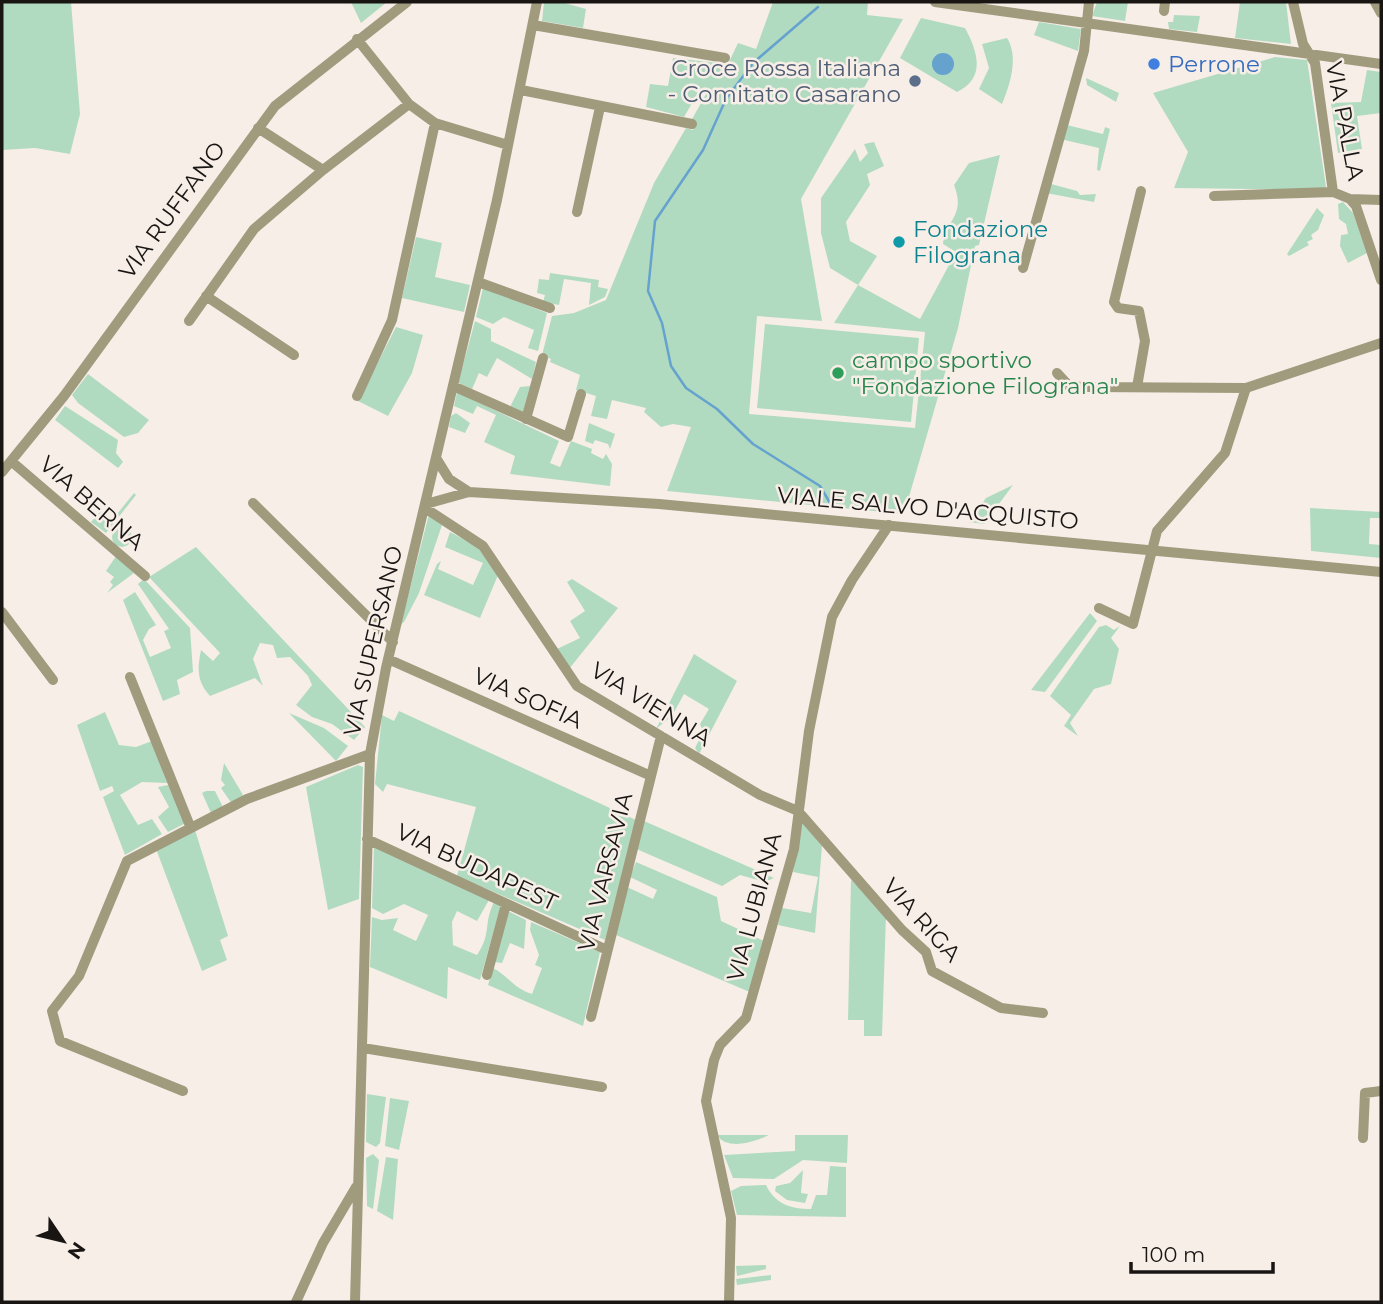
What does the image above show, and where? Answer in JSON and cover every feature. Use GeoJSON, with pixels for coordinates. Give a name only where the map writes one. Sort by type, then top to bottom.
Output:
{"type":"FeatureCollection","features":[{"type":"Feature","properties":{"kind":"street","name":"VIA RUFFANO"},"geometry":{"type":"LineString","coordinates":[[2,472],[64,396],[275,106],[407,2]]}},
{"type":"Feature","properties":{"kind":"street","name":"VIA SUPERSANO"},"geometry":{"type":"LineString","coordinates":[[355,1302],[370,754],[388,659],[426,506],[521,90],[537,2]]}},
{"type":"Feature","properties":{"kind":"street"},"geometry":{"type":"LineString","coordinates":[[934,2],[1087,21],[1381,64]]}},
{"type":"Feature","properties":{"kind":"street"},"geometry":{"type":"LineString","coordinates":[[1015,13],[1021,2]]}},
{"type":"Feature","properties":{"kind":"street"},"geometry":{"type":"LineString","coordinates":[[1023,268],[1073,78],[1084,51],[1089,2]]}},
{"type":"Feature","properties":{"kind":"street","name":"VIA PALLA"},"geometry":{"type":"LineString","coordinates":[[1293,2],[1303,44],[1315,63],[1334,192],[1350,199],[1359,213],[1381,280]]}},
{"type":"Feature","properties":{"kind":"street"},"geometry":{"type":"LineString","coordinates":[[1375,2],[1381,13]]}},
{"type":"Feature","properties":{"kind":"street"},"geometry":{"type":"LineString","coordinates":[[533,25],[726,58]]}},
{"type":"Feature","properties":{"kind":"street"},"geometry":{"type":"LineString","coordinates":[[357,39],[409,103],[435,123],[508,145]]}},
{"type":"Feature","properties":{"kind":"street"},"geometry":{"type":"LineString","coordinates":[[521,90],[692,124]]}},
{"type":"Feature","properties":{"kind":"street"},"geometry":{"type":"LineString","coordinates":[[189,321],[254,229],[323,170],[409,103]]}},
{"type":"Feature","properties":{"kind":"street"},"geometry":{"type":"LineString","coordinates":[[577,212],[600,107]]}},
{"type":"Feature","properties":{"kind":"street"},"geometry":{"type":"LineString","coordinates":[[357,396],[391,320],[435,123]]}},
{"type":"Feature","properties":{"kind":"street"},"geometry":{"type":"LineString","coordinates":[[258,128],[323,170]]}},
{"type":"Feature","properties":{"kind":"street"},"geometry":{"type":"LineString","coordinates":[[1137,387],[1145,341],[1139,311],[1118,308],[1114,302],[1141,191]]}},
{"type":"Feature","properties":{"kind":"street"},"geometry":{"type":"LineString","coordinates":[[1214,196],[1334,192]]}},
{"type":"Feature","properties":{"kind":"street"},"geometry":{"type":"LineString","coordinates":[[1350,199],[1381,200]]}},
{"type":"Feature","properties":{"kind":"street"},"geometry":{"type":"LineString","coordinates":[[478,282],[550,308]]}},
{"type":"Feature","properties":{"kind":"street"},"geometry":{"type":"LineString","coordinates":[[206,296],[293,355]]}},
{"type":"Feature","properties":{"kind":"street"},"geometry":{"type":"LineString","coordinates":[[1057,373],[1069,386],[1246,388],[1381,343]]}},
{"type":"Feature","properties":{"kind":"street"},"geometry":{"type":"LineString","coordinates":[[526,419],[543,358]]}},
{"type":"Feature","properties":{"kind":"street"},"geometry":{"type":"LineString","coordinates":[[453,386],[568,437],[581,394]]}},
{"type":"Feature","properties":{"kind":"street"},"geometry":{"type":"LineString","coordinates":[[1099,608],[1118,620],[1133,624],[1157,531],[1225,453],[1246,388]]}},
{"type":"Feature","properties":{"kind":"street"},"geometry":{"type":"LineString","coordinates":[[436,458],[449,479],[469,492]]}},
{"type":"Feature","properties":{"kind":"street","name":"VIA BERNA"},"geometry":{"type":"LineString","coordinates":[[11,461],[145,576]]}},
{"type":"Feature","properties":{"kind":"street","name":"VIALE SALVO D'ACQUISTO"},"geometry":{"type":"LineString","coordinates":[[426,506],[469,492],[659,504],[1381,572]]}},
{"type":"Feature","properties":{"kind":"street"},"geometry":{"type":"LineString","coordinates":[[253,503],[393,642]]}},
{"type":"Feature","properties":{"kind":"street","name":"VIA VIENNA"},"geometry":{"type":"LineString","coordinates":[[426,506],[483,546],[577,686],[760,795],[798,811]]}},
{"type":"Feature","properties":{"kind":"street","name":"VIA LUBIANA"},"geometry":{"type":"LineString","coordinates":[[729,1302],[731,1219],[706,1101],[714,1060],[720,1045],[746,1018],[794,849],[818,678],[832,617],[852,580],[889,525]]}},
{"type":"Feature","properties":{"kind":"street"},"geometry":{"type":"LineString","coordinates":[[2,612],[53,680]]}},
{"type":"Feature","properties":{"kind":"street","name":"VIA SOFIA"},"geometry":{"type":"LineString","coordinates":[[388,659],[651,776]]}},
{"type":"Feature","properties":{"kind":"street"},"geometry":{"type":"LineString","coordinates":[[130,677],[190,826]]}},
{"type":"Feature","properties":{"kind":"street","name":"VIA VARSAVIA"},"geometry":{"type":"LineString","coordinates":[[591,1017],[661,736]]}},
{"type":"Feature","properties":{"kind":"street"},"geometry":{"type":"LineString","coordinates":[[183,1091],[63,1043],[52,1011],[83,968],[127,861],[190,826],[247,799],[370,754]]}},
{"type":"Feature","properties":{"kind":"street","name":"VIA RIGA"},"geometry":{"type":"LineString","coordinates":[[798,811],[902,930],[926,952],[932,971],[1000,1008],[1043,1013]]}},
{"type":"Feature","properties":{"kind":"street","name":"VIA BUDAPEST"},"geometry":{"type":"LineString","coordinates":[[367,839],[607,950]]}},
{"type":"Feature","properties":{"kind":"street"},"geometry":{"type":"LineString","coordinates":[[487,975],[506,904]]}},
{"type":"Feature","properties":{"kind":"street"},"geometry":{"type":"LineString","coordinates":[[363,1048],[602,1087]]}},
{"type":"Feature","properties":{"kind":"street"},"geometry":{"type":"LineString","coordinates":[[1363,1138],[1365,1093],[1381,1091]]}},
{"type":"Feature","properties":{"kind":"street"},"geometry":{"type":"LineString","coordinates":[[296,1302],[323,1243],[358,1185]]}},
{"type":"Feature","properties":{"kind":"green space"},"geometry":{"type":"Polygon","coordinates":[[[2,2],[71,2],[80,114],[70,154],[35,148],[2,150],[2,2]]]}},
{"type":"Feature","properties":{"kind":"green space"},"geometry":{"type":"Polygon","coordinates":[[[351,2],[387,2],[361,23],[351,2]]]}},
{"type":"Feature","properties":{"kind":"green space"},"geometry":{"type":"Polygon","coordinates":[[[544,2],[561,2],[586,9],[583,28],[542,21],[544,2]]]}},
{"type":"Feature","properties":{"kind":"green space"},"geometry":{"type":"Polygon","coordinates":[[[773,2],[868,2],[867,15],[903,19],[801,199],[822,321],[757,316],[749,414],[915,428],[925,332],[834,323],[858,285],[920,319],[956,252],[943,244],[957,211],[954,185],[969,163],[1000,155],[979,245],[975,246],[958,328],[904,514],[667,491],[691,427],[673,424],[661,427],[644,412],[646,408],[612,400],[607,419],[591,416],[596,396],[576,390],[580,375],[550,362],[551,359],[542,355],[552,316],[574,313],[606,300],[654,183],[686,128],[693,130],[697,123],[691,121],[706,94],[698,93],[684,117],[646,107],[650,84],[668,86],[673,58],[728,64],[738,43],[756,49],[773,2]]]}},
{"type":"Feature","properties":{"kind":"green space"},"geometry":{"type":"Polygon","coordinates":[[[1097,2],[1128,2],[1125,21],[1092,16],[1097,2]]]}},
{"type":"Feature","properties":{"kind":"green space"},"geometry":{"type":"Polygon","coordinates":[[[1240,2],[1286,2],[1291,44],[1235,38],[1240,2]]]}},
{"type":"Feature","properties":{"kind":"green space"},"geometry":{"type":"Polygon","coordinates":[[[1174,15],[1200,16],[1197,32],[1169,29],[1168,22],[1173,22],[1174,15]]]}},
{"type":"Feature","properties":{"kind":"green space"},"geometry":{"type":"Polygon","coordinates":[[[921,18],[965,28],[970,37],[976,55],[976,72],[966,86],[957,92],[900,58],[921,18]]]}},
{"type":"Feature","properties":{"kind":"green space"},"geometry":{"type":"Polygon","coordinates":[[[1039,22],[1081,29],[1078,51],[1034,35],[1039,22]]]}},
{"type":"Feature","properties":{"kind":"green space"},"geometry":{"type":"Polygon","coordinates":[[[1007,38],[1013,62],[1002,104],[979,89],[989,68],[982,44],[1007,38]]]}},
{"type":"Feature","properties":{"kind":"green space"},"geometry":{"type":"Polygon","coordinates":[[[1275,57],[1307,60],[1326,187],[1321,190],[1174,188],[1188,152],[1153,93],[1275,57]]]}},
{"type":"Feature","properties":{"kind":"green space"},"geometry":{"type":"Polygon","coordinates":[[[1367,70],[1381,72],[1381,113],[1357,116],[1362,149],[1338,153],[1331,103],[1361,102],[1367,70]]]}},
{"type":"Feature","properties":{"kind":"green space"},"geometry":{"type":"Polygon","coordinates":[[[1086,78],[1119,93],[1116,102],[1087,85],[1086,78]]]}},
{"type":"Feature","properties":{"kind":"green space"},"geometry":{"type":"Polygon","coordinates":[[[1067,125],[1103,134],[1105,127],[1110,129],[1100,171],[1097,170],[1099,148],[1060,139],[1067,125]]]}},
{"type":"Feature","properties":{"kind":"green space"},"geometry":{"type":"Polygon","coordinates":[[[874,142],[884,166],[867,174],[870,185],[846,222],[850,241],[877,256],[858,285],[830,268],[821,233],[821,198],[855,149],[860,162],[868,153],[864,144],[874,142]]]}},
{"type":"Feature","properties":{"kind":"green space"},"geometry":{"type":"Polygon","coordinates":[[[1051,184],[1077,191],[1080,195],[1096,194],[1094,202],[1046,193],[1051,184]]]}},
{"type":"Feature","properties":{"kind":"green space"},"geometry":{"type":"Polygon","coordinates":[[[1343,202],[1353,213],[1367,253],[1348,263],[1340,246],[1341,235],[1348,234],[1346,224],[1339,219],[1338,204],[1343,202]]]}},
{"type":"Feature","properties":{"kind":"green space"},"geometry":{"type":"Polygon","coordinates":[[[1317,208],[1324,215],[1318,230],[1311,235],[1313,239],[1307,242],[1309,245],[1289,256],[1287,254],[1317,208]]]}},
{"type":"Feature","properties":{"kind":"green space"},"geometry":{"type":"Polygon","coordinates":[[[416,237],[442,243],[435,277],[470,285],[464,312],[402,298],[416,237]]]}},
{"type":"Feature","properties":{"kind":"green space"},"geometry":{"type":"Polygon","coordinates":[[[550,273],[599,280],[598,287],[608,289],[605,297],[589,305],[591,283],[564,279],[559,305],[543,302],[545,295],[537,293],[539,279],[549,280],[550,273]]]}},
{"type":"Feature","properties":{"kind":"green space"},"geometry":{"type":"Polygon","coordinates":[[[483,288],[547,313],[538,351],[528,348],[534,330],[504,317],[493,324],[476,317],[483,288]]]}},
{"type":"Feature","properties":{"kind":"green space"},"geometry":{"type":"Polygon","coordinates":[[[475,321],[491,329],[491,341],[536,362],[532,379],[497,358],[487,377],[479,373],[472,389],[458,383],[475,321]]]}},
{"type":"Feature","properties":{"kind":"green space","name":"campo sportivo \"Fondazione Filograna\""},"geometry":{"type":"Polygon","coordinates":[[[765,324],[919,338],[911,422],[757,408],[765,324]]]}},
{"type":"Feature","properties":{"kind":"green space"},"geometry":{"type":"Polygon","coordinates":[[[396,327],[423,335],[412,373],[388,416],[358,401],[396,327]]]}},
{"type":"Feature","properties":{"kind":"green space"},"geometry":{"type":"Polygon","coordinates":[[[88,374],[149,420],[138,433],[124,437],[78,403],[72,395],[88,374]]]}},
{"type":"Feature","properties":{"kind":"green space"},"geometry":{"type":"Polygon","coordinates":[[[530,386],[523,412],[510,407],[520,387],[530,386]]]}},
{"type":"Feature","properties":{"kind":"green space"},"geometry":{"type":"Polygon","coordinates":[[[457,392],[559,441],[550,463],[560,467],[571,441],[592,449],[591,453],[603,459],[606,454],[612,464],[610,486],[510,474],[515,456],[484,442],[496,415],[477,406],[473,414],[454,406],[457,392]]]}},
{"type":"Feature","properties":{"kind":"green space"},"geometry":{"type":"Polygon","coordinates":[[[65,406],[118,440],[116,453],[123,462],[118,468],[55,420],[65,406]]]}},
{"type":"Feature","properties":{"kind":"green space"},"geometry":{"type":"Polygon","coordinates":[[[456,413],[470,423],[465,433],[449,427],[451,416],[456,413]]]}},
{"type":"Feature","properties":{"kind":"green space"},"geometry":{"type":"Polygon","coordinates":[[[589,423],[615,434],[610,449],[608,444],[595,440],[593,444],[585,441],[589,423]]]}},
{"type":"Feature","properties":{"kind":"green space"},"geometry":{"type":"Polygon","coordinates":[[[1013,485],[984,524],[969,522],[986,498],[1013,485]]]}},
{"type":"Feature","properties":{"kind":"green space"},"geometry":{"type":"Polygon","coordinates":[[[134,493],[136,495],[106,533],[91,522],[101,511],[113,519],[134,493]]]}},
{"type":"Feature","properties":{"kind":"green space"},"geometry":{"type":"Polygon","coordinates":[[[1310,508],[1381,512],[1381,518],[1370,518],[1369,544],[1381,545],[1381,558],[1311,551],[1310,508]]]}},
{"type":"Feature","properties":{"kind":"green space"},"geometry":{"type":"Polygon","coordinates":[[[429,514],[442,525],[419,593],[401,624],[429,514]]]}},
{"type":"Feature","properties":{"kind":"green space"},"geometry":{"type":"Polygon","coordinates":[[[122,527],[129,530],[132,537],[129,544],[122,547],[115,544],[112,537],[115,530],[122,527]]]}},
{"type":"Feature","properties":{"kind":"green space"},"geometry":{"type":"Polygon","coordinates":[[[450,532],[478,547],[498,575],[480,618],[424,595],[437,564],[441,561],[438,569],[473,585],[483,563],[445,547],[450,532]]]}},
{"type":"Feature","properties":{"kind":"green space"},"geometry":{"type":"Polygon","coordinates":[[[196,547],[365,727],[354,740],[332,724],[312,717],[296,705],[312,685],[308,676],[290,657],[277,658],[273,645],[260,643],[253,659],[263,686],[255,678],[210,696],[199,675],[201,650],[213,661],[220,653],[149,577],[196,547]]]}},
{"type":"Feature","properties":{"kind":"green space"},"geometry":{"type":"Polygon","coordinates":[[[116,556],[134,573],[107,593],[113,585],[110,582],[114,577],[106,571],[116,556]]]}},
{"type":"Feature","properties":{"kind":"green space"},"geometry":{"type":"Polygon","coordinates":[[[144,579],[190,628],[193,672],[177,680],[180,694],[163,701],[123,600],[135,592],[156,625],[149,629],[143,640],[150,657],[171,648],[164,631],[169,629],[138,584],[144,579]]]}},
{"type":"Feature","properties":{"kind":"green space"},"geometry":{"type":"Polygon","coordinates":[[[572,579],[618,608],[569,669],[557,649],[580,638],[570,621],[585,611],[567,582],[572,579]]]}},
{"type":"Feature","properties":{"kind":"green space"},"geometry":{"type":"Polygon","coordinates":[[[1090,613],[1097,621],[1045,692],[1031,690],[1090,613]]]}},
{"type":"Feature","properties":{"kind":"green space"},"geometry":{"type":"Polygon","coordinates":[[[1106,625],[1114,630],[1120,626],[1111,638],[1119,649],[1111,684],[1094,689],[1070,723],[1078,736],[1064,726],[1071,715],[1050,696],[1099,627],[1106,625]]]}},
{"type":"Feature","properties":{"kind":"green space"},"geometry":{"type":"Polygon","coordinates":[[[694,654],[737,681],[699,754],[695,748],[703,732],[700,724],[709,709],[684,694],[672,716],[656,729],[694,654]]]}},
{"type":"Feature","properties":{"kind":"green space"},"geometry":{"type":"Polygon","coordinates":[[[399,711],[636,820],[605,940],[457,876],[476,807],[387,784],[383,792],[375,784],[382,715],[394,721],[399,711]]]}},
{"type":"Feature","properties":{"kind":"green space"},"geometry":{"type":"Polygon","coordinates":[[[105,712],[119,745],[136,747],[152,741],[167,783],[142,782],[120,795],[138,825],[152,819],[162,834],[125,855],[103,797],[114,791],[112,786],[100,791],[77,725],[105,712]]]}},
{"type":"Feature","properties":{"kind":"green space"},"geometry":{"type":"Polygon","coordinates":[[[289,713],[324,728],[348,746],[336,761],[289,713]]]}},
{"type":"Feature","properties":{"kind":"green space"},"geometry":{"type":"Polygon","coordinates":[[[224,763],[243,795],[232,804],[221,788],[225,785],[221,780],[224,763]]]}},
{"type":"Feature","properties":{"kind":"green space"},"geometry":{"type":"Polygon","coordinates":[[[358,765],[363,767],[359,899],[328,910],[306,787],[358,765]]]}},
{"type":"Feature","properties":{"kind":"green space"},"geometry":{"type":"Polygon","coordinates":[[[168,785],[186,823],[168,832],[158,817],[169,807],[158,787],[168,785]]]}},
{"type":"Feature","properties":{"kind":"green space"},"geometry":{"type":"Polygon","coordinates":[[[215,791],[223,807],[211,813],[202,793],[215,791]]]}},
{"type":"Feature","properties":{"kind":"green space"},"geometry":{"type":"Polygon","coordinates":[[[644,821],[774,878],[765,882],[740,875],[722,886],[641,851],[637,849],[644,821]]]}},
{"type":"Feature","properties":{"kind":"green space"},"geometry":{"type":"Polygon","coordinates":[[[802,821],[822,846],[815,933],[778,925],[782,908],[811,913],[818,877],[793,872],[802,821]]]}},
{"type":"Feature","properties":{"kind":"green space"},"geometry":{"type":"Polygon","coordinates":[[[195,830],[228,936],[220,940],[227,960],[202,971],[156,849],[195,830]]]}},
{"type":"Feature","properties":{"kind":"green space"},"geometry":{"type":"Polygon","coordinates":[[[374,846],[489,900],[477,921],[457,911],[452,922],[453,945],[477,955],[484,941],[494,902],[501,905],[480,980],[448,967],[447,999],[370,967],[372,917],[382,920],[398,918],[393,930],[416,941],[428,915],[404,904],[383,914],[372,908],[374,846]]]}},
{"type":"Feature","properties":{"kind":"green space"},"geometry":{"type":"Polygon","coordinates":[[[636,862],[717,897],[721,921],[764,941],[752,993],[616,935],[627,887],[653,899],[657,890],[630,877],[636,862]]]}},
{"type":"Feature","properties":{"kind":"green space"},"geometry":{"type":"Polygon","coordinates":[[[851,880],[876,901],[886,915],[882,1036],[864,1036],[864,1020],[848,1020],[851,880]]]}},
{"type":"Feature","properties":{"kind":"green space"},"geometry":{"type":"Polygon","coordinates":[[[508,911],[526,920],[524,949],[510,943],[502,963],[494,962],[508,911]]]}},
{"type":"Feature","properties":{"kind":"green space"},"geometry":{"type":"Polygon","coordinates":[[[531,922],[600,952],[583,1026],[488,985],[493,968],[532,994],[542,968],[535,965],[539,955],[530,930],[531,922]]]}},
{"type":"Feature","properties":{"kind":"green space"},"geometry":{"type":"Polygon","coordinates":[[[367,1094],[386,1097],[380,1143],[376,1147],[366,1142],[367,1094]]]}},
{"type":"Feature","properties":{"kind":"green space"},"geometry":{"type":"Polygon","coordinates":[[[390,1098],[409,1101],[399,1150],[385,1146],[390,1098]]]}},
{"type":"Feature","properties":{"kind":"green space"},"geometry":{"type":"Polygon","coordinates":[[[717,1135],[769,1135],[734,1144],[727,1143],[717,1135]]]}},
{"type":"Feature","properties":{"kind":"green space"},"geometry":{"type":"Polygon","coordinates":[[[795,1135],[848,1135],[847,1163],[803,1160],[774,1179],[733,1178],[724,1155],[795,1151],[795,1135]]]}},
{"type":"Feature","properties":{"kind":"green space"},"geometry":{"type":"Polygon","coordinates":[[[373,1154],[379,1160],[373,1209],[367,1206],[366,1158],[373,1154]]]}},
{"type":"Feature","properties":{"kind":"green space"},"geometry":{"type":"Polygon","coordinates":[[[386,1157],[398,1159],[393,1220],[377,1211],[386,1157]]]}},
{"type":"Feature","properties":{"kind":"green space"},"geometry":{"type":"Polygon","coordinates":[[[830,1166],[846,1167],[846,1217],[737,1215],[731,1191],[741,1186],[766,1185],[774,1197],[784,1204],[811,1209],[816,1195],[827,1195],[830,1166]]]}},
{"type":"Feature","properties":{"kind":"green space"},"geometry":{"type":"Polygon","coordinates":[[[803,1170],[801,1193],[808,1194],[805,1203],[787,1200],[775,1191],[776,1186],[790,1183],[803,1170]]]}},
{"type":"Feature","properties":{"kind":"green space"},"geometry":{"type":"Polygon","coordinates":[[[766,1265],[766,1269],[737,1276],[736,1266],[766,1265]]]}},
{"type":"Feature","properties":{"kind":"green space"},"geometry":{"type":"Polygon","coordinates":[[[771,1275],[771,1280],[737,1285],[736,1279],[771,1275]]]}},
{"type":"Feature","properties":{"kind":"water"},"geometry":{"type":"Polygon","coordinates":[[[943,53],[951,56],[954,64],[951,72],[943,75],[935,72],[932,64],[935,56],[943,53]]]}},
{"type":"Feature","properties":{"kind":"waterway"},"geometry":{"type":"LineString","coordinates":[[818,7],[753,63],[726,99],[703,150],[655,221],[648,291],[662,323],[671,366],[686,388],[717,409],[753,444],[820,486],[830,503]]}},
{"type":"Feature","properties":{"kind":"place","name":"Perrone"},"geometry":{"type":"Point","coordinates":[1154,64]}},
{"type":"Feature","properties":{"kind":"place","name":"Croce Rossa Italiana - Comitato Casarano"},"geometry":{"type":"Point","coordinates":[915,81]}},
{"type":"Feature","properties":{"kind":"place","name":"Fondazione Filograna"},"geometry":{"type":"Point","coordinates":[899,242]}},
{"type":"Feature","properties":{"kind":"place","name":"campo sportivo \"Fondazione Filograna\""},"geometry":{"type":"Point","coordinates":[838,373]}}]}
